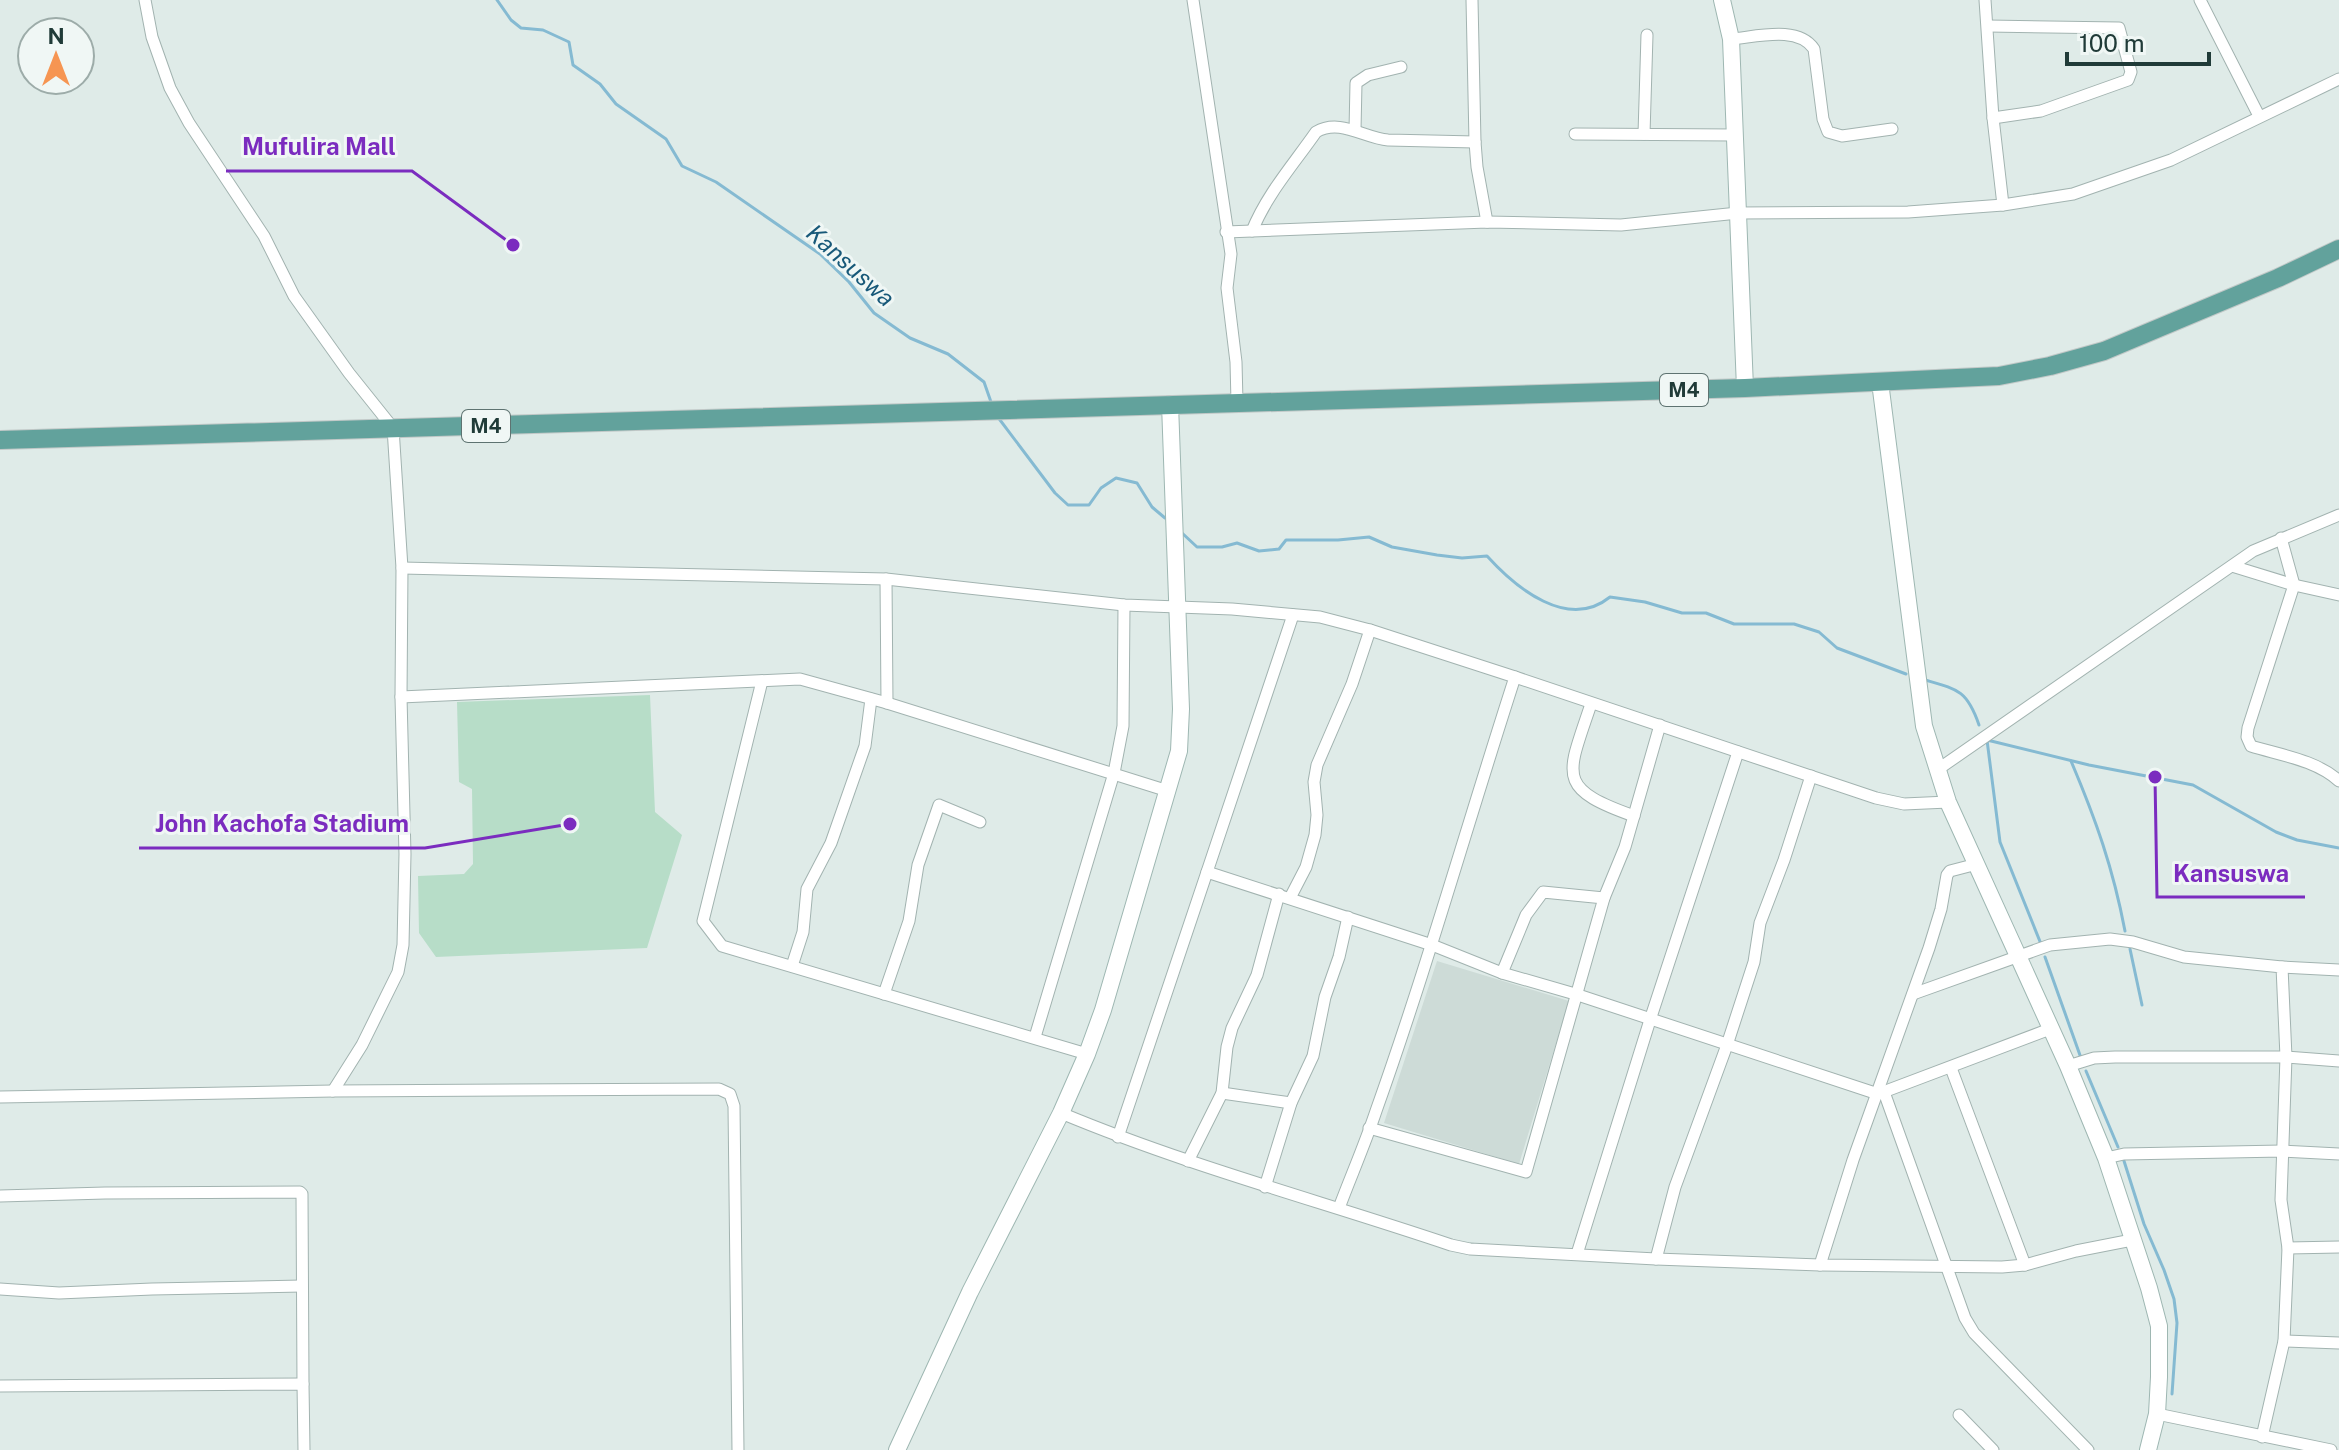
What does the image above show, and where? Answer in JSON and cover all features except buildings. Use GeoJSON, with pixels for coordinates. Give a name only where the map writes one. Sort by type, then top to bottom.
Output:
{"type":"FeatureCollection","features":[{"type":"Feature","properties":{"kind":"main road","name":"M4"},"geometry":{"type":"LineString","coordinates":[[0,440],[1745,388],[1999,376],[2104,351],[2339,249]]}},
{"type":"Feature","properties":{"kind":"street"},"geometry":{"type":"LineString","coordinates":[[145,0],[161,63],[170,88],[189,123],[264,236],[294,296],[393,428],[402,568],[405,854],[402,958],[362,1045],[333,1091]]}},
{"type":"Feature","properties":{"kind":"street"},"geometry":{"type":"LineString","coordinates":[[1193,0],[1231,254],[1227,288],[1236,362],[1237,402]]}},
{"type":"Feature","properties":{"kind":"street"},"geometry":{"type":"LineString","coordinates":[[1472,0],[1475,142],[1487,222]]}},
{"type":"Feature","properties":{"kind":"street"},"geometry":{"type":"LineString","coordinates":[[1722,0],[1731,39],[1745,388]]}},
{"type":"Feature","properties":{"kind":"street"},"geometry":{"type":"LineString","coordinates":[[1985,0],[2003,205]]}},
{"type":"Feature","properties":{"kind":"street"},"geometry":{"type":"LineString","coordinates":[[2200,0],[2259,116]]}},
{"type":"Feature","properties":{"kind":"street"},"geometry":{"type":"LineString","coordinates":[[1988,26],[2116,27],[2121,31],[2131,72],[2128,80],[2041,111],[1993,118]]}},
{"type":"Feature","properties":{"kind":"street"},"geometry":{"type":"LineString","coordinates":[[1644,134],[1647,35]]}},
{"type":"Feature","properties":{"kind":"street"},"geometry":{"type":"LineString","coordinates":[[1731,39],[1786,35],[1802,37],[1814,49],[1823,119],[1828,132],[1842,136],[1892,129]]}},
{"type":"Feature","properties":{"kind":"street"},"geometry":{"type":"LineString","coordinates":[[1355,130],[1356,83],[1368,75],[1401,67]]}},
{"type":"Feature","properties":{"kind":"street"},"geometry":{"type":"LineString","coordinates":[[1226,232],[1487,222],[1621,225],[1738,213],[1908,212],[2003,205],[2073,194],[2171,160],[2339,79]]}},
{"type":"Feature","properties":{"kind":"street"},"geometry":{"type":"LineString","coordinates":[[1252,231],[1262,207],[1322,128],[1355,130],[1377,139],[1475,142]]}},
{"type":"Feature","properties":{"kind":"street"},"geometry":{"type":"LineString","coordinates":[[1575,134],[1734,135]]}},
{"type":"Feature","properties":{"kind":"street"},"geometry":{"type":"LineString","coordinates":[[1880,382],[1924,726],[1948,802],[2068,1066],[2106,1158],[2149,1288],[2159,1326],[2159,1377],[2157,1414],[2148,1450]]}},
{"type":"Feature","properties":{"kind":"street"},"geometry":{"type":"LineString","coordinates":[[897,1450],[970,1292],[1061,1113],[1087,1054],[1103,1010],[1179,751],[1170,404]]}},
{"type":"Feature","properties":{"kind":"street"},"geometry":{"type":"LineString","coordinates":[[1937,770],[2253,551],[2339,515]]}},
{"type":"Feature","properties":{"kind":"street"},"geometry":{"type":"LineString","coordinates":[[2281,538],[2294,585],[2247,737],[2251,746],[2308,763],[2339,781]]}},
{"type":"Feature","properties":{"kind":"street"},"geometry":{"type":"LineString","coordinates":[[2232,566],[2339,595]]}},
{"type":"Feature","properties":{"kind":"street"},"geometry":{"type":"LineString","coordinates":[[402,568],[886,579],[1124,605],[1330,618],[1891,802],[1948,802]]}},
{"type":"Feature","properties":{"kind":"street"},"geometry":{"type":"LineString","coordinates":[[886,579],[887,703]]}},
{"type":"Feature","properties":{"kind":"street"},"geometry":{"type":"LineString","coordinates":[[1035,1037],[1114,773],[1123,726],[1124,605]]}},
{"type":"Feature","properties":{"kind":"street"},"geometry":{"type":"LineString","coordinates":[[1118,1137],[1293,615]]}},
{"type":"Feature","properties":{"kind":"street"},"geometry":{"type":"LineString","coordinates":[[1188,1161],[1222,1093],[1232,1028],[1285,896],[1306,867],[1315,835],[1314,782],[1317,765],[1352,684],[1370,630]]}},
{"type":"Feature","properties":{"kind":"street"},"geometry":{"type":"LineString","coordinates":[[1339,1208],[1432,945],[1515,677]]}},
{"type":"Feature","properties":{"kind":"street"},"geometry":{"type":"LineString","coordinates":[[401,697],[800,679],[1168,791]]}},
{"type":"Feature","properties":{"kind":"street"},"geometry":{"type":"LineString","coordinates":[[762,681],[703,921],[722,946],[1087,1054]]}},
{"type":"Feature","properties":{"kind":"street"},"geometry":{"type":"LineString","coordinates":[[792,966],[803,932],[807,889],[831,843],[864,751],[871,699]]}},
{"type":"Feature","properties":{"kind":"street"},"geometry":{"type":"LineString","coordinates":[[1591,704],[1573,760],[1575,783],[1584,794],[1634,816]]}},
{"type":"Feature","properties":{"kind":"street"},"geometry":{"type":"LineString","coordinates":[[1369,1128],[1526,1172],[1575,994],[1604,898],[1619,864],[1660,725]]}},
{"type":"Feature","properties":{"kind":"street"},"geometry":{"type":"LineString","coordinates":[[1577,1254],[1738,752]]}},
{"type":"Feature","properties":{"kind":"street"},"geometry":{"type":"LineString","coordinates":[[1656,1259],[1675,1187],[1727,1045],[1754,962],[1760,923],[1811,776]]}},
{"type":"Feature","properties":{"kind":"street"},"geometry":{"type":"LineString","coordinates":[[884,994],[909,921],[918,865],[939,805],[980,822]]}},
{"type":"Feature","properties":{"kind":"street"},"geometry":{"type":"LineString","coordinates":[[1820,1265],[1844,1186],[1881,1093],[1935,929],[1948,873],[1977,864]]}},
{"type":"Feature","properties":{"kind":"street"},"geometry":{"type":"LineString","coordinates":[[1207,872],[1432,945],[1502,973],[1881,1093],[2050,1029]]}},
{"type":"Feature","properties":{"kind":"street"},"geometry":{"type":"LineString","coordinates":[[1502,973],[1526,915],[1543,892],[1604,898]]}},
{"type":"Feature","properties":{"kind":"street"},"geometry":{"type":"LineString","coordinates":[[1265,1187],[1291,1103],[1313,1056],[1325,997],[1339,957],[1348,917]]}},
{"type":"Feature","properties":{"kind":"street"},"geometry":{"type":"LineString","coordinates":[[1913,994],[2050,945],[2110,939],[2133,942],[2184,957],[2339,970]]}},
{"type":"Feature","properties":{"kind":"street"},"geometry":{"type":"LineString","coordinates":[[2262,1437],[2284,1341],[2288,1248],[2281,1200],[2286,1057],[2282,967]]}},
{"type":"Feature","properties":{"kind":"street"},"geometry":{"type":"LineString","coordinates":[[2068,1066],[2094,1058],[2115,1057],[2286,1057],[2339,1061]]}},
{"type":"Feature","properties":{"kind":"street"},"geometry":{"type":"LineString","coordinates":[[1951,1068],[2025,1265]]}},
{"type":"Feature","properties":{"kind":"street"},"geometry":{"type":"LineString","coordinates":[[0,1097],[719,1089],[730,1094],[734,1106],[738,1450]]}},
{"type":"Feature","properties":{"kind":"street"},"geometry":{"type":"LineString","coordinates":[[1222,1093],[1291,1103]]}},
{"type":"Feature","properties":{"kind":"street"},"geometry":{"type":"LineString","coordinates":[[1881,1093],[1965,1318],[1974,1333],[2088,1450]]}},
{"type":"Feature","properties":{"kind":"street"},"geometry":{"type":"LineString","coordinates":[[1061,1113],[1118,1137],[1265,1187],[1470,1249],[1820,1265],[2002,1267],[2025,1265],[2132,1240]]}},
{"type":"Feature","properties":{"kind":"street"},"geometry":{"type":"LineString","coordinates":[[2106,1158],[2124,1154],[2282,1151],[2339,1154]]}},
{"type":"Feature","properties":{"kind":"street"},"geometry":{"type":"LineString","coordinates":[[0,1196],[300,1192],[304,1450]]}},
{"type":"Feature","properties":{"kind":"street"},"geometry":{"type":"LineString","coordinates":[[2288,1248],[2339,1247]]}},
{"type":"Feature","properties":{"kind":"street"},"geometry":{"type":"LineString","coordinates":[[0,1289],[59,1293],[302,1286]]}},
{"type":"Feature","properties":{"kind":"street"},"geometry":{"type":"LineString","coordinates":[[2284,1341],[2339,1343]]}},
{"type":"Feature","properties":{"kind":"street"},"geometry":{"type":"LineString","coordinates":[[0,1386],[303,1384]]}},
{"type":"Feature","properties":{"kind":"street"},"geometry":{"type":"LineString","coordinates":[[2157,1414],[2331,1450]]}},
{"type":"Feature","properties":{"kind":"street"},"geometry":{"type":"LineString","coordinates":[[1959,1415],[1993,1450]]}},
{"type":"Feature","properties":{"kind":"shaded area"},"geometry":{"type":"Polygon","coordinates":[[[1437,961],[1569,1001],[1519,1164],[1384,1123],[1437,961]]]}},
{"type":"Feature","properties":{"kind":"green space"},"geometry":{"type":"Polygon","coordinates":[[[650,695],[655,812],[682,835],[647,948],[436,957],[419,933],[418,876],[464,874],[473,864],[472,789],[459,782],[457,702],[650,695]]]}},
{"type":"Feature","properties":{"kind":"waterway","name":"Kansuswa"},"geometry":{"type":"LineString","coordinates":[[497,0],[521,28],[543,30],[569,42],[573,65],[600,84],[616,104],[666,139],[682,166],[716,182],[820,254],[849,282],[874,313],[910,338],[948,354],[984,382],[991,402]]}},
{"type":"Feature","properties":{"kind":"waterway","name":"Kansuswa"},"geometry":{"type":"LineString","coordinates":[[997,416],[1055,493],[1068,505],[1089,505],[1101,488],[1116,478],[1137,483],[1152,507],[1165,518]]}},
{"type":"Feature","properties":{"kind":"waterway","name":"Kansuswa"},"geometry":{"type":"LineString","coordinates":[[1182,533],[1197,547],[1222,547],[1237,543],[1259,551],[1279,549],[1286,540],[1369,537],[1392,547],[1437,555],[1462,558],[1487,556],[1528,592],[1560,607],[1577,609],[1594,606],[1610,597],[1645,602],[1682,613],[1706,613],[1734,624],[1794,624],[1819,632],[1837,648],[1906,674]]}},
{"type":"Feature","properties":{"kind":"waterway","name":"Kansuswa"},"geometry":{"type":"LineString","coordinates":[[1925,680],[1960,693],[1970,704],[1979,725]]}},
{"type":"Feature","properties":{"kind":"waterway","name":"Kansuswa"},"geometry":{"type":"LineString","coordinates":[[2041,944],[2000,842],[1987,740],[2089,765],[2193,785],[2276,832],[2297,840],[2339,848]]}},
{"type":"Feature","properties":{"kind":"waterway"},"geometry":{"type":"LineString","coordinates":[[2071,761],[2103,844],[2125,931]]}},
{"type":"Feature","properties":{"kind":"waterway"},"geometry":{"type":"LineString","coordinates":[[2130,949],[2142,1005]]}},
{"type":"Feature","properties":{"kind":"waterway"},"geometry":{"type":"LineString","coordinates":[[2045,957],[2081,1058]]}},
{"type":"Feature","properties":{"kind":"waterway"},"geometry":{"type":"LineString","coordinates":[[2086,1071],[2118,1147]]}},
{"type":"Feature","properties":{"kind":"waterway"},"geometry":{"type":"LineString","coordinates":[[2124,1161],[2144,1224],[2174,1299],[2177,1323],[2172,1394]]}},
{"type":"Feature","properties":{"kind":"place","name":"Mufulira Mall"},"geometry":{"type":"Point","coordinates":[513,245]}},
{"type":"Feature","properties":{"kind":"place","name":"Kansuswa"},"geometry":{"type":"Point","coordinates":[2155,777]}},
{"type":"Feature","properties":{"kind":"place","name":"John Kachofa Stadium"},"geometry":{"type":"Point","coordinates":[570,824]}}]}
